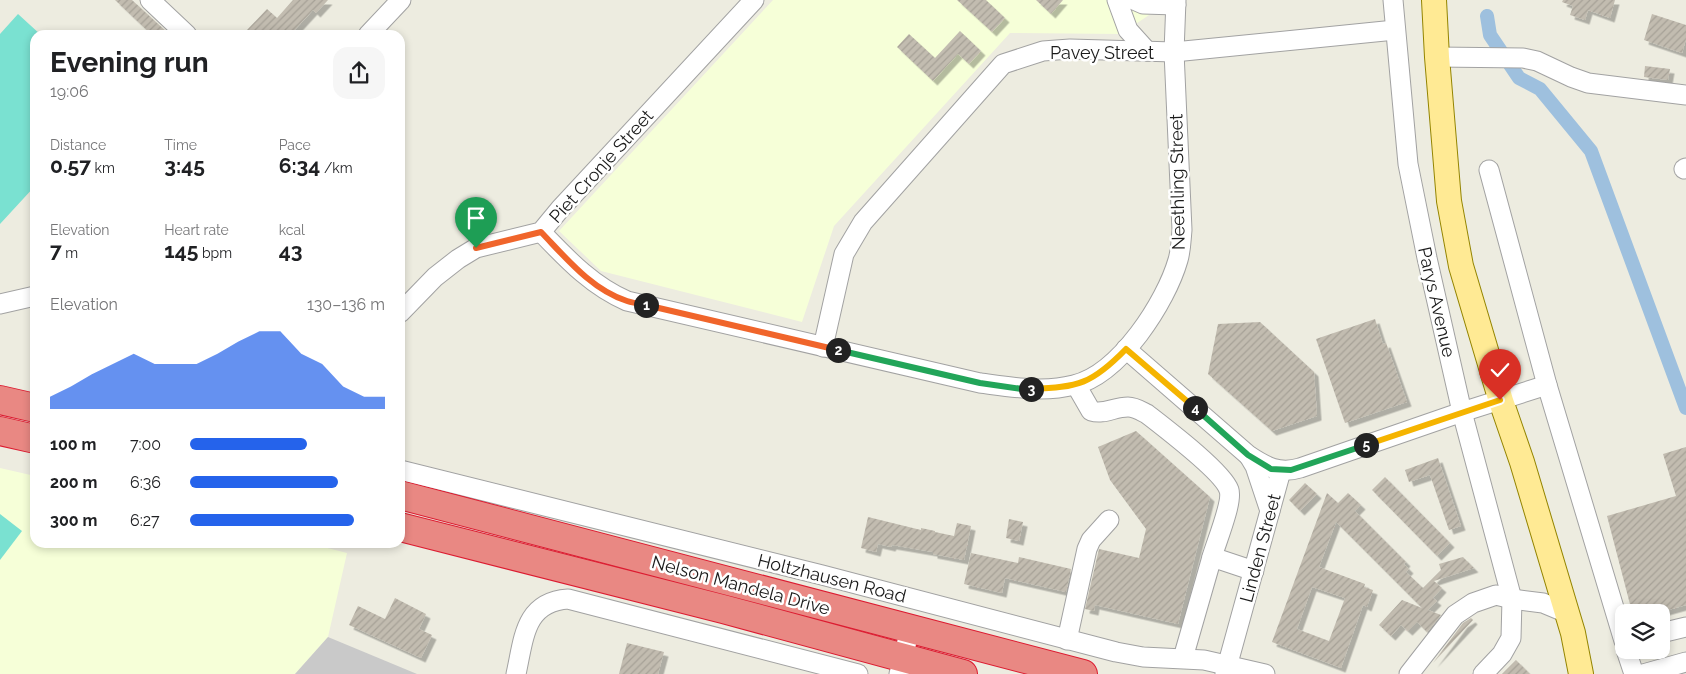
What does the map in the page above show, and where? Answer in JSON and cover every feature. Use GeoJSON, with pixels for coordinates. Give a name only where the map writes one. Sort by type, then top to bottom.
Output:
{"type":"FeatureCollection","features":[{"type":"Feature","properties":{"kind":"highway"},"geometry":{"type":"LineString","coordinates":[[0,400],[30,407]]}},
{"type":"Feature","properties":{"kind":"highway"},"geometry":{"type":"LineString","coordinates":[[0,431],[30,438]]}},
{"type":"Feature","properties":{"kind":"highway","name":"Nelson Mandela Drive"},"geometry":{"type":"LineString","coordinates":[[405,496],[1083,674]]}},
{"type":"Feature","properties":{"kind":"highway","name":"Nelson Mandela Drive"},"geometry":{"type":"LineString","coordinates":[[405,528],[724,609],[900,666],[963,674]]}},
{"type":"Feature","properties":{"kind":"main road","name":"Parys Avenue"},"geometry":{"type":"LineString","coordinates":[[1434,0],[1449,200],[1461,266],[1500,400],[1522,462],[1574,633],[1581,674]]}},
{"type":"Feature","properties":{"kind":"street"},"geometry":{"type":"LineString","coordinates":[[150,0],[182,30]]}},
{"type":"Feature","properties":{"kind":"street"},"geometry":{"type":"LineString","coordinates":[[373,30],[401,0]]}},
{"type":"Feature","properties":{"kind":"street","name":"Piet Cronje Street"},"geometry":{"type":"LineString","coordinates":[[405,308],[435,277],[476,248],[541,232],[754,0]]}},
{"type":"Feature","properties":{"kind":"street"},"geometry":{"type":"LineString","coordinates":[[1117,0],[1128,30],[1147,51]]}},
{"type":"Feature","properties":{"kind":"street"},"geometry":{"type":"LineString","coordinates":[[1134,0],[1143,4],[1176,2]]}},
{"type":"Feature","properties":{"kind":"street","name":"Parys Avenue"},"geometry":{"type":"LineString","coordinates":[[1393,0],[1408,164],[1462,412],[1512,599],[1511,638],[1502,654],[1483,674]]}},
{"type":"Feature","properties":{"kind":"street","name":"Neethling Street"},"geometry":{"type":"LineString","coordinates":[[1076,385],[1098,374],[1112,364],[1151,317],[1174,273],[1181,248],[1174,52],[1176,2]]}},
{"type":"Feature","properties":{"kind":"street","name":"Pavey Street"},"geometry":{"type":"LineString","coordinates":[[823,346],[844,254],[854,236],[863,222],[1002,64],[1043,51],[1174,52],[1395,30]]}},
{"type":"Feature","properties":{"kind":"street"},"geometry":{"type":"LineString","coordinates":[[1437,57],[1523,58],[1537,61],[1588,83],[1686,95]]}},
{"type":"Feature","properties":{"kind":"street"},"geometry":{"type":"LineString","coordinates":[[1489,170],[1547,385],[1615,611]]}},
{"type":"Feature","properties":{"kind":"street"},"geometry":{"type":"LineString","coordinates":[[541,232],[590,280],[609,293],[627,301],[980,383],[1022,389],[1076,385],[1091,411],[1098,413],[1128,407],[1147,414],[1219,474],[1229,490],[1229,501],[1183,658]]}},
{"type":"Feature","properties":{"kind":"street"},"geometry":{"type":"LineString","coordinates":[[0,304],[30,297]]}},
{"type":"Feature","properties":{"kind":"street"},"geometry":{"type":"LineString","coordinates":[[1126,349],[1248,455],[1264,466],[1281,471]]}},
{"type":"Feature","properties":{"kind":"street"},"geometry":{"type":"LineString","coordinates":[[1500,400],[1547,385]]}},
{"type":"Feature","properties":{"kind":"street","name":"Linden Street"},"geometry":{"type":"LineString","coordinates":[[1226,670],[1281,471],[1291,470],[1500,400]]}},
{"type":"Feature","properties":{"kind":"street"},"geometry":{"type":"LineString","coordinates":[[1248,455],[1255,466],[1270,511]]}},
{"type":"Feature","properties":{"kind":"street"},"geometry":{"type":"LineString","coordinates":[[1270,511],[1309,464]]}},
{"type":"Feature","properties":{"kind":"street","name":"Holtzhausen Road"},"geometry":{"type":"LineString","coordinates":[[405,471],[813,573],[1116,652],[1143,657],[1204,660],[1226,670],[1265,674]]}},
{"type":"Feature","properties":{"kind":"street"},"geometry":{"type":"LineString","coordinates":[[1066,640],[1087,550],[1091,540],[1109,520]]}},
{"type":"Feature","properties":{"kind":"street"},"geometry":{"type":"LineString","coordinates":[[1212,557],[1254,571]]}},
{"type":"Feature","properties":{"kind":"street"},"geometry":{"type":"LineString","coordinates":[[1409,674],[1455,616],[1473,603],[1496,595],[1543,603],[1567,613]]}},
{"type":"Feature","properties":{"kind":"street"},"geometry":{"type":"LineString","coordinates":[[516,674],[528,625],[538,609],[558,600],[568,599],[858,674]]}},
{"type":"Feature","properties":{"kind":"street"},"geometry":{"type":"LineString","coordinates":[[1670,631],[1686,627]]}},
{"type":"Feature","properties":{"kind":"street"},"geometry":{"type":"LineString","coordinates":[[900,666],[910,630]]}},
{"type":"Feature","properties":{"kind":"street"},"geometry":{"type":"LineString","coordinates":[[1629,659],[1634,674]]}},
{"type":"Feature","properties":{"kind":"street"},"geometry":{"type":"LineString","coordinates":[[1643,674],[1686,662]]}},
{"type":"Feature","properties":{"kind":"shaded area"},"geometry":{"type":"Polygon","coordinates":[[[773,0],[1152,0],[1152,13],[1121,34],[1010,33],[834,226],[802,322],[601,271],[559,231],[773,0]]]}},
{"type":"Feature","properties":{"kind":"shaded area"},"geometry":{"type":"Polygon","coordinates":[[[18,14],[36,30],[30,30],[30,191],[0,224],[0,34],[18,14]]]}},
{"type":"Feature","properties":{"kind":"shaded area"},"geometry":{"type":"Polygon","coordinates":[[[0,468],[30,475],[30,548],[327,548],[347,553],[328,637],[295,674],[0,674],[0,468]]]}},
{"type":"Feature","properties":{"kind":"shaded area"},"geometry":{"type":"Polygon","coordinates":[[[0,514],[22,531],[0,560],[0,514]]]}},
{"type":"Feature","properties":{"kind":"shaded area"},"geometry":{"type":"Polygon","coordinates":[[[328,637],[417,674],[295,674],[328,637]]]}},
{"type":"Feature","properties":{"kind":"building"},"geometry":{"type":"Polygon","coordinates":[[[115,0],[132,0],[165,30],[147,30],[115,0]]]}},
{"type":"Feature","properties":{"kind":"building"},"geometry":{"type":"Polygon","coordinates":[[[293,0],[328,0],[316,13],[313,10],[295,30],[247,30],[267,9],[277,18],[293,0]]]}},
{"type":"Feature","properties":{"kind":"building"},"geometry":{"type":"Polygon","coordinates":[[[957,0],[986,0],[1005,18],[992,32],[957,0]]]}},
{"type":"Feature","properties":{"kind":"building"},"geometry":{"type":"Polygon","coordinates":[[[1036,0],[1063,0],[1051,14],[1036,0]]]}},
{"type":"Feature","properties":{"kind":"building"},"geometry":{"type":"Polygon","coordinates":[[[1563,0],[1615,0],[1610,18],[1588,10],[1585,20],[1570,15],[1573,6],[1562,2],[1563,0]]]}},
{"type":"Feature","properties":{"kind":"building"},"geometry":{"type":"Polygon","coordinates":[[[1652,14],[1686,25],[1686,39],[1682,53],[1644,40],[1652,14]]]}},
{"type":"Feature","properties":{"kind":"building"},"geometry":{"type":"Polygon","coordinates":[[[960,31],[981,51],[969,64],[958,54],[933,81],[897,47],[909,34],[935,58],[960,31]]]}},
{"type":"Feature","properties":{"kind":"building"},"geometry":{"type":"Polygon","coordinates":[[[1645,66],[1670,69],[1668,80],[1644,77],[1645,66]]]}},
{"type":"Feature","properties":{"kind":"building"},"geometry":{"type":"Polygon","coordinates":[[[1375,319],[1383,344],[1386,343],[1407,402],[1345,423],[1316,339],[1375,319]]]}},
{"type":"Feature","properties":{"kind":"building"},"geometry":{"type":"Polygon","coordinates":[[[1260,322],[1314,372],[1317,416],[1272,431],[1208,374],[1218,324],[1260,322]]]}},
{"type":"Feature","properties":{"kind":"building"},"geometry":{"type":"Polygon","coordinates":[[[1136,431],[1210,497],[1178,624],[1095,605],[1094,611],[1085,609],[1099,549],[1139,558],[1146,529],[1110,480],[1098,447],[1136,431]]]}},
{"type":"Feature","properties":{"kind":"building"},"geometry":{"type":"Polygon","coordinates":[[[1686,447],[1686,605],[1670,609],[1670,604],[1630,604],[1607,516],[1676,496],[1663,454],[1686,447]]]}},
{"type":"Feature","properties":{"kind":"building"},"geometry":{"type":"Polygon","coordinates":[[[1438,458],[1461,526],[1449,530],[1430,475],[1409,482],[1405,470],[1438,458]]]}},
{"type":"Feature","properties":{"kind":"building"},"geometry":{"type":"Polygon","coordinates":[[[1385,477],[1450,543],[1437,556],[1372,490],[1385,477]]]}},
{"type":"Feature","properties":{"kind":"building"},"geometry":{"type":"Polygon","coordinates":[[[1305,483],[1317,494],[1300,511],[1289,500],[1305,483]]]}},
{"type":"Feature","properties":{"kind":"building"},"geometry":{"type":"Polygon","coordinates":[[[1327,493],[1338,503],[1348,493],[1361,505],[1355,511],[1406,562],[1404,564],[1409,569],[1406,572],[1423,588],[1441,570],[1439,564],[1463,557],[1474,568],[1434,581],[1442,588],[1433,598],[1437,601],[1428,610],[1441,615],[1427,632],[1417,622],[1408,631],[1401,625],[1391,636],[1379,625],[1402,600],[1422,608],[1336,522],[1319,567],[1365,584],[1364,587],[1373,590],[1367,607],[1363,605],[1341,668],[1272,642],[1327,493]],[[1312,587],[1297,629],[1329,641],[1345,598],[1312,587]]]}},
{"type":"Feature","properties":{"kind":"building"},"geometry":{"type":"Polygon","coordinates":[[[868,517],[954,536],[957,523],[971,526],[964,560],[933,554],[933,552],[892,545],[891,547],[878,544],[876,552],[861,548],[868,517]]]}},
{"type":"Feature","properties":{"kind":"building"},"geometry":{"type":"Polygon","coordinates":[[[1009,519],[1023,522],[1019,541],[1006,538],[1009,519]]]}},
{"type":"Feature","properties":{"kind":"building"},"geometry":{"type":"Polygon","coordinates":[[[971,553],[1018,563],[1019,557],[1071,569],[1066,592],[1005,578],[1002,593],[964,584],[971,553]]]}},
{"type":"Feature","properties":{"kind":"building"},"geometry":{"type":"Polygon","coordinates":[[[395,598],[426,614],[419,629],[432,635],[421,658],[349,625],[358,606],[385,619],[395,598]]]}},
{"type":"Feature","properties":{"kind":"building"},"geometry":{"type":"Polygon","coordinates":[[[1471,618],[1473,620],[1433,663],[1463,623],[1471,618]]]}},
{"type":"Feature","properties":{"kind":"building"},"geometry":{"type":"Polygon","coordinates":[[[627,643],[664,652],[658,674],[619,674],[627,643]]]}},
{"type":"Feature","properties":{"kind":"building"},"geometry":{"type":"Polygon","coordinates":[[[1516,660],[1530,674],[1502,674],[1516,660]]]}},
{"type":"Feature","properties":{"kind":"waterway"},"geometry":{"type":"LineString","coordinates":[[1487,16],[1490,35],[1519,78],[1540,89],[1591,151],[1686,408]]}},
{"type":"Feature","properties":{"kind":"route"},"geometry":{"type":"LineString","coordinates":[[476,248],[541,232],[590,280],[609,293],[627,301],[980,383],[1022,389],[1076,385],[1098,374],[1112,364],[1126,349],[1248,455],[1264,466],[1281,471],[1300,468],[1500,400]]}}]}
